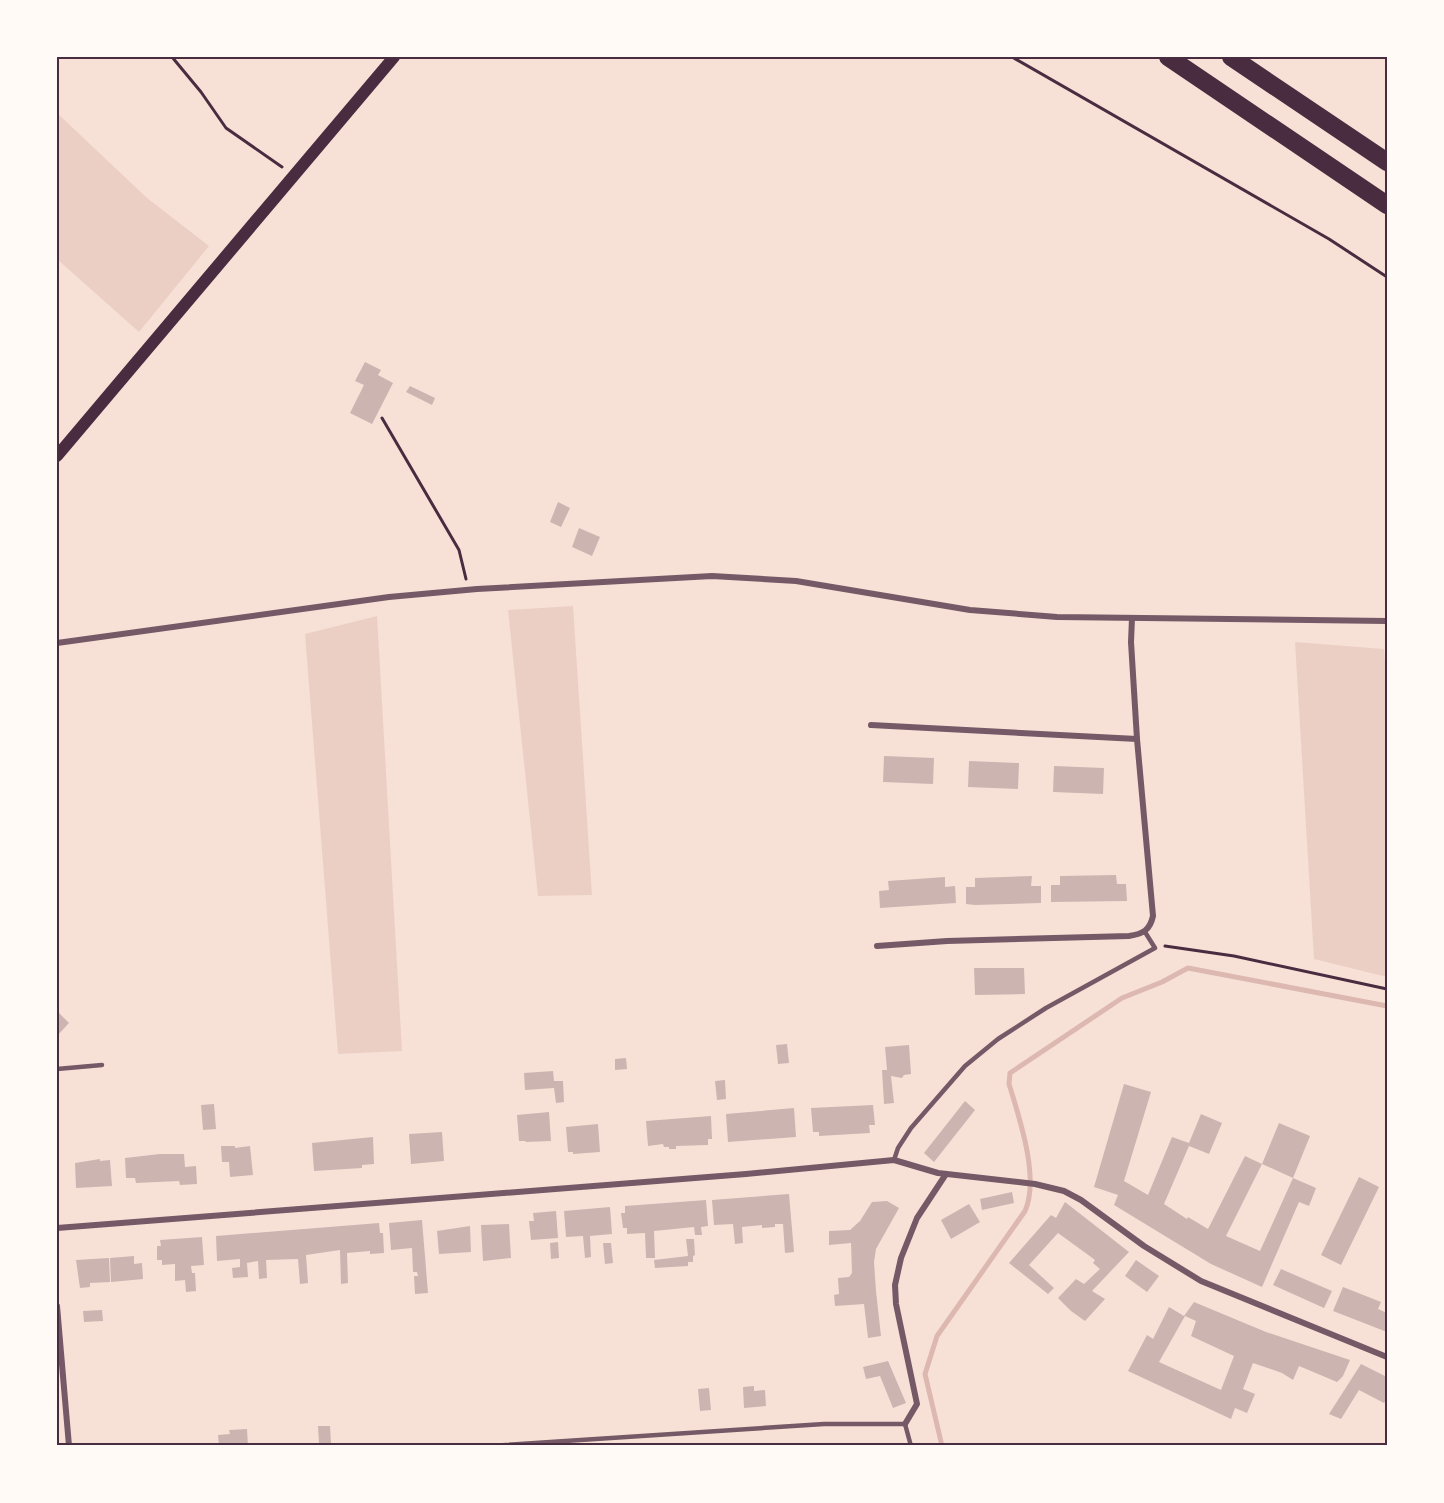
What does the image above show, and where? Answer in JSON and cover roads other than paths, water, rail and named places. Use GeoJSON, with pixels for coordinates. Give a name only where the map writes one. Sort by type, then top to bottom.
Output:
{"type":"FeatureCollection","features":[{"type":"Feature","properties":{"kind":"highway"},"geometry":{"type":"LineString","coordinates":[[1168,57],[1387,205]]}},
{"type":"Feature","properties":{"kind":"highway"},"geometry":{"type":"LineString","coordinates":[[1231,57],[1387,162]]}},
{"type":"Feature","properties":{"kind":"main road"},"geometry":{"type":"LineString","coordinates":[[57,456],[394,57]]}},
{"type":"Feature","properties":{"kind":"street"},"geometry":{"type":"LineString","coordinates":[[57,644],[366,600],[466,590],[700,577],[754,577],[796,581],[970,610],[1057,617],[1387,621]]}},
{"type":"Feature","properties":{"kind":"street"},"geometry":{"type":"LineString","coordinates":[[877,946],[947,941],[1129,936],[1145,932],[1151,925],[1153,916],[1137,739],[1131,642],[1132,618]]}},
{"type":"Feature","properties":{"kind":"street"},"geometry":{"type":"LineString","coordinates":[[871,725],[1137,739]]}},
{"type":"Feature","properties":{"kind":"street"},"geometry":{"type":"LineString","coordinates":[[57,1227],[746,1174],[894,1160],[910,1163],[932,1172],[1035,1184],[1073,1195],[1144,1246],[1212,1287],[1387,1357]]}},
{"type":"Feature","properties":{"kind":"street"},"geometry":{"type":"LineString","coordinates":[[905,1424],[917,1404],[896,1304],[895,1285],[901,1258],[917,1218],[946,1174]]}},
{"type":"Feature","properties":{"kind":"street"},"geometry":{"type":"LineString","coordinates":[[57,1306],[69,1446]]}},
{"type":"Feature","properties":{"kind":"lane"},"geometry":{"type":"LineString","coordinates":[[894,1160],[898,1148],[911,1128],[965,1066],[998,1039],[1046,1008],[1155,948],[1145,932]]}},
{"type":"Feature","properties":{"kind":"lane"},"geometry":{"type":"LineString","coordinates":[[57,1069],[102,1065]]}},
{"type":"Feature","properties":{"kind":"lane"},"geometry":{"type":"LineString","coordinates":[[490,1446],[824,1424],[905,1424],[911,1446]]}},
{"type":"Feature","properties":{"kind":"waterway"},"geometry":{"type":"LineString","coordinates":[[942,1446],[925,1374],[937,1336],[1025,1211],[1029,1197],[1029,1165],[1009,1084],[1010,1073],[1122,998],[1162,982],[1188,968],[1387,1006]]}}]}
